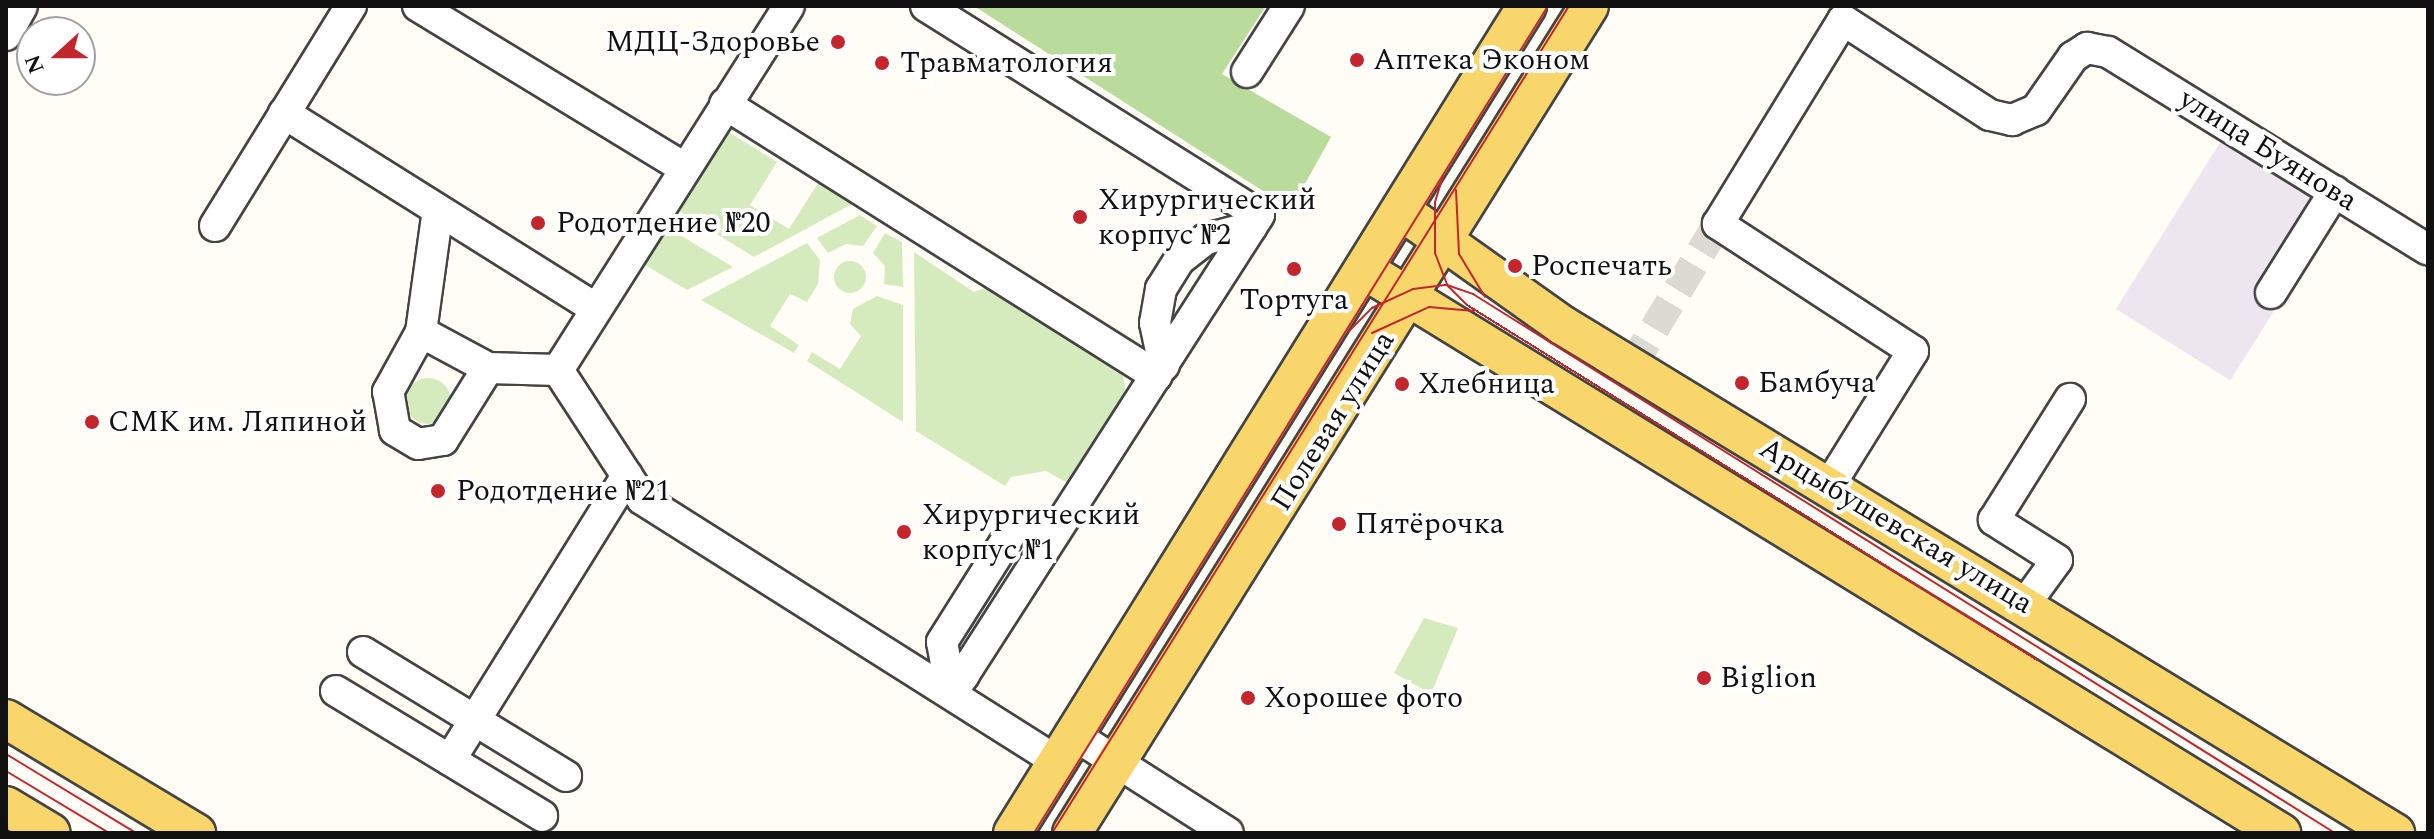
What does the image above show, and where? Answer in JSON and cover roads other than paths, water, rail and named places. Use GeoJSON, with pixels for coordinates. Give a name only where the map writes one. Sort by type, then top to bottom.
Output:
{"type":"FeatureCollection","features":[{"type":"Feature","properties":{"kind":"main road","name":"Полевая улица"},"geometry":{"type":"LineString","coordinates":[[1013,833],[1064,747],[1368,272],[1527,6]]}},
{"type":"Feature","properties":{"kind":"main road","name":"Полевая улица"},"geometry":{"type":"LineString","coordinates":[[1072,833],[1589,6]]}},
{"type":"Feature","properties":{"kind":"main road","name":"Арцыбушевская улица"},"geometry":{"type":"LineString","coordinates":[[1403,212],[1562,325],[2025,604],[2395,833]]}},
{"type":"Feature","properties":{"kind":"main road","name":"Арцыбушевская улица"},"geometry":{"type":"LineString","coordinates":[[1368,272],[2281,833]]}},
{"type":"Feature","properties":{"kind":"main road"},"geometry":{"type":"LineString","coordinates":[[6,719],[196,833]]}},
{"type":"Feature","properties":{"kind":"main road"},"geometry":{"type":"LineString","coordinates":[[6,806],[51,833]]}},
{"type":"Feature","properties":{"kind":"street"},"geometry":{"type":"LineString","coordinates":[[6,35],[22,6]]}},
{"type":"Feature","properties":{"kind":"street"},"geometry":{"type":"LineString","coordinates":[[215,226],[351,6]]}},
{"type":"Feature","properties":{"kind":"street"},"geometry":{"type":"LineString","coordinates":[[418,6],[684,168]]}},
{"type":"Feature","properties":{"kind":"street"},"geometry":{"type":"LineString","coordinates":[[558,370],[789,6]]}},
{"type":"Feature","properties":{"kind":"street"},"geometry":{"type":"LineString","coordinates":[[926,6],[1259,215],[958,684]]}},
{"type":"Feature","properties":{"kind":"street"},"geometry":{"type":"LineString","coordinates":[[1247,72],[1289,6]]}},
{"type":"Feature","properties":{"kind":"street","name":"улица Буянова"},"geometry":{"type":"LineString","coordinates":[[1829,486],[1913,351],[1718,224],[1843,20],[1990,115],[2012,120],[2036,110],[2073,57],[2087,48],[2108,52],[2428,250]]}},
{"type":"Feature","properties":{"kind":"street"},"geometry":{"type":"LineString","coordinates":[[725,104],[1161,370]]}},
{"type":"Feature","properties":{"kind":"street"},"geometry":{"type":"LineString","coordinates":[[284,113],[595,308]]}},
{"type":"Feature","properties":{"kind":"street"},"geometry":{"type":"LineString","coordinates":[[2271,293],[2335,191]]}},
{"type":"Feature","properties":{"kind":"street"},"geometry":{"type":"LineString","coordinates":[[438,210],[421,332],[386,405],[406,439],[432,444],[453,433],[488,368]]}},
{"type":"Feature","properties":{"kind":"street"},"geometry":{"type":"LineString","coordinates":[[1161,370],[1155,323],[1161,289],[1179,260],[1206,239],[1251,227]]}},
{"type":"Feature","properties":{"kind":"street"},"geometry":{"type":"LineString","coordinates":[[421,332],[488,368],[558,370]]}},
{"type":"Feature","properties":{"kind":"street"},"geometry":{"type":"LineString","coordinates":[[558,370],[642,499],[1064,747],[1116,763],[1228,833]]}},
{"type":"Feature","properties":{"kind":"street"},"geometry":{"type":"LineString","coordinates":[[2025,604],[2057,560],[1994,520],[2070,399]]}},
{"type":"Feature","properties":{"kind":"street"},"geometry":{"type":"LineString","coordinates":[[450,760],[627,476]]}},
{"type":"Feature","properties":{"kind":"street"},"geometry":{"type":"LineString","coordinates":[[363,652],[566,776]]}},
{"type":"Feature","properties":{"kind":"street"},"geometry":{"type":"LineString","coordinates":[[336,691],[542,816]]}},
{"type":"Feature","properties":{"kind":"tunnel"},"geometry":{"type":"LineString","coordinates":[[1631,367],[1718,224]]}},
{"type":"Feature","properties":{"kind":"tram line"},"geometry":{"type":"LineString","coordinates":[[1034,833],[1548,6]]}},
{"type":"Feature","properties":{"kind":"tram line"},"geometry":{"type":"LineString","coordinates":[[1052,833],[1569,6]]}},
{"type":"Feature","properties":{"kind":"tram line"},"geometry":{"type":"LineString","coordinates":[[1443,176],[1435,202],[1435,253],[1447,285],[1467,305],[2037,660]]}},
{"type":"Feature","properties":{"kind":"tram line"},"geometry":{"type":"LineString","coordinates":[[1456,190],[1459,254],[1485,297]]}},
{"type":"Feature","properties":{"kind":"tram line"},"geometry":{"type":"LineString","coordinates":[[1349,331],[1372,308],[1413,289],[1447,285],[1473,294],[2335,833]]}},
{"type":"Feature","properties":{"kind":"tram line"},"geometry":{"type":"LineString","coordinates":[[1372,333],[1429,307],[1474,311]]}},
{"type":"Feature","properties":{"kind":"tram line"},"geometry":{"type":"LineString","coordinates":[[6,754],[136,833]]}},
{"type":"Feature","properties":{"kind":"tram line"},"geometry":{"type":"LineString","coordinates":[[6,771],[109,833]]}},
{"type":"Feature","properties":{"kind":"place","name":"МДЦ-Здоровье"},"geometry":{"type":"Point","coordinates":[838,42]}},
{"type":"Feature","properties":{"kind":"place","name":"Аптека Эконом"},"geometry":{"type":"Point","coordinates":[1357,60]}},
{"type":"Feature","properties":{"kind":"place","name":"Травматология"},"geometry":{"type":"Point","coordinates":[882,63]}},
{"type":"Feature","properties":{"kind":"place","name":"Хирургический корпус №2"},"geometry":{"type":"Point","coordinates":[1080,217]}},
{"type":"Feature","properties":{"kind":"place","name":"Родотдение №20"},"geometry":{"type":"Point","coordinates":[538,223]}},
{"type":"Feature","properties":{"kind":"place","name":"Роспечать"},"geometry":{"type":"Point","coordinates":[1515,266]}},
{"type":"Feature","properties":{"kind":"place","name":"Тортуга"},"geometry":{"type":"Point","coordinates":[1294,269]}},
{"type":"Feature","properties":{"kind":"place","name":"Бамбуча"},"geometry":{"type":"Point","coordinates":[1742,383]}},
{"type":"Feature","properties":{"kind":"place","name":"Хлебница"},"geometry":{"type":"Point","coordinates":[1402,384]}},
{"type":"Feature","properties":{"kind":"place","name":"СМК им. Ляпиной"},"geometry":{"type":"Point","coordinates":[92,422]}},
{"type":"Feature","properties":{"kind":"place","name":"Родотдение №21"},"geometry":{"type":"Point","coordinates":[438,491]}},
{"type":"Feature","properties":{"kind":"place","name":"Пятёрочка"},"geometry":{"type":"Point","coordinates":[1339,524]}},
{"type":"Feature","properties":{"kind":"place","name":"Хирургический корпус №1"},"geometry":{"type":"Point","coordinates":[904,532]}},
{"type":"Feature","properties":{"kind":"place","name":"Biglion"},"geometry":{"type":"Point","coordinates":[1704,678]}},
{"type":"Feature","properties":{"kind":"place","name":"Хорошее фото"},"geometry":{"type":"Point","coordinates":[1248,698]}}]}
